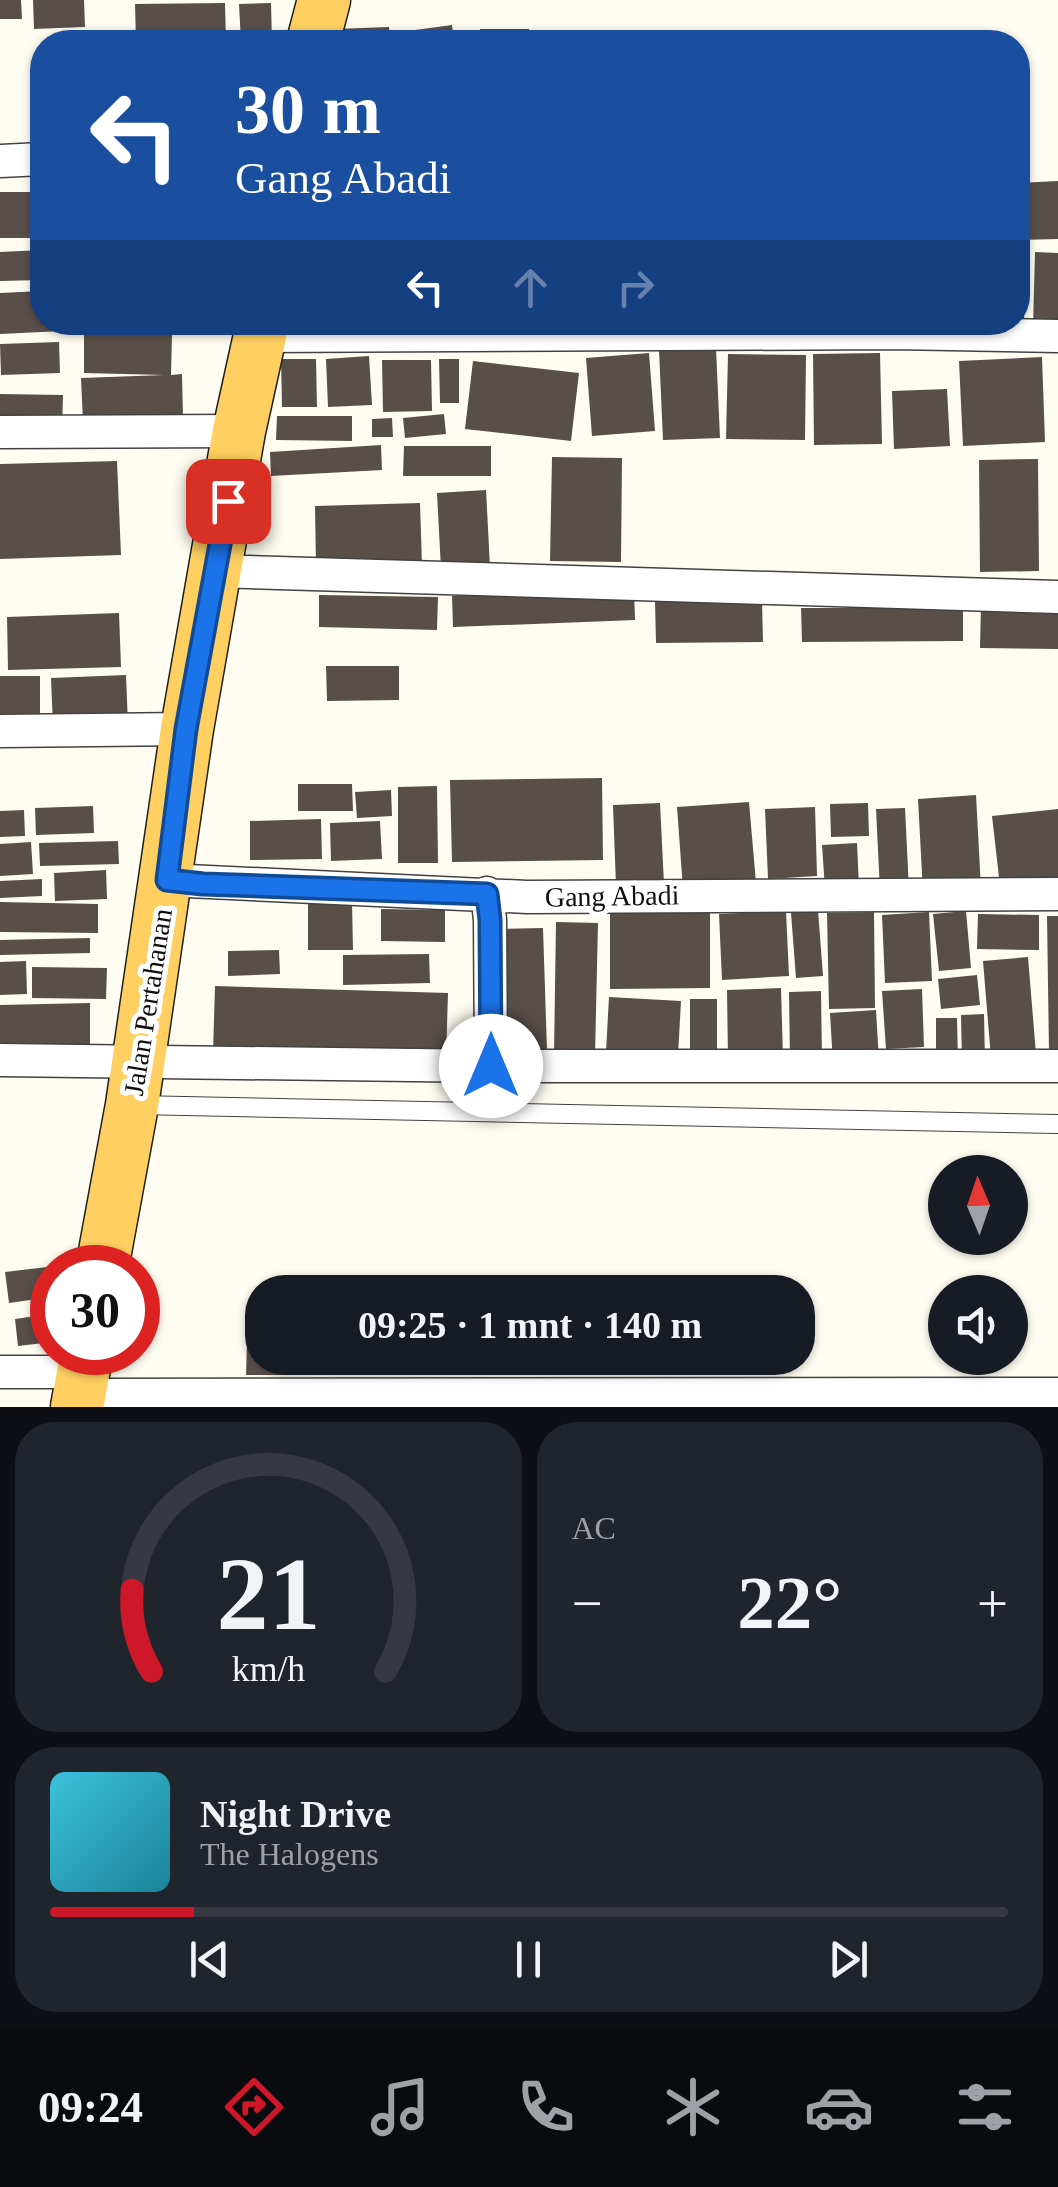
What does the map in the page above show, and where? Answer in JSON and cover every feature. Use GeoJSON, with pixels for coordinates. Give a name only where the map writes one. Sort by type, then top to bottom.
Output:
{"type":"FeatureCollection","features":[{"type":"Feature","properties":{"kind":"main road"},"geometry":{"type":"LineString","coordinates":[[316,30],[324,0]]}},
{"type":"Feature","properties":{"kind":"main road","name":"Jalan Pertahanan"},"geometry":{"type":"LineString","coordinates":[[106,1245],[167,880],[186,729],[239,431],[261,335]]}},
{"type":"Feature","properties":{"kind":"street"},"geometry":{"type":"LineString","coordinates":[[0,161],[30,160]]}},
{"type":"Feature","properties":{"kind":"street"},"geometry":{"type":"LineString","coordinates":[[1018,335],[1058,336]]}},
{"type":"Feature","properties":{"kind":"street"},"geometry":{"type":"LineString","coordinates":[[0,432],[239,431]]}},
{"type":"Feature","properties":{"kind":"street"},"geometry":{"type":"LineString","coordinates":[[216,571],[1058,597]]}},
{"type":"Feature","properties":{"kind":"street"},"geometry":{"type":"LineString","coordinates":[[0,730],[186,729]]}},
{"type":"Feature","properties":{"kind":"street","name":"Gang Abadi"},"geometry":{"type":"LineString","coordinates":[[167,880],[570,898],[1058,894]]}},
{"type":"Feature","properties":{"kind":"street"},"geometry":{"type":"LineString","coordinates":[[487,894],[491,1066]]}},
{"type":"Feature","properties":{"kind":"street"},"geometry":{"type":"LineString","coordinates":[[0,1060],[134,1083],[491,1066],[1058,1066]]}},
{"type":"Feature","properties":{"kind":"street"},"geometry":{"type":"LineString","coordinates":[[0,1372],[82,1382],[1058,1394]]}},
{"type":"Feature","properties":{"kind":"lane"},"geometry":{"type":"LineString","coordinates":[[134,1083],[1058,1124]]}},
{"type":"Feature","properties":{"kind":"building"},"geometry":{"type":"Polygon","coordinates":[[[0,0],[21,0],[22,19],[0,19],[0,0]]]}},
{"type":"Feature","properties":{"kind":"building"},"geometry":{"type":"Polygon","coordinates":[[[33,0],[84,0],[85,27],[34,29],[33,0]]]}},
{"type":"Feature","properties":{"kind":"building"},"geometry":{"type":"Polygon","coordinates":[[[225,3],[226,30],[136,30],[135,4],[225,3]]]}},
{"type":"Feature","properties":{"kind":"building"},"geometry":{"type":"Polygon","coordinates":[[[271,3],[272,30],[240,30],[239,4],[271,3]]]}},
{"type":"Feature","properties":{"kind":"building"},"geometry":{"type":"Polygon","coordinates":[[[452,25],[453,30],[415,30],[452,25]]]}},
{"type":"Feature","properties":{"kind":"building"},"geometry":{"type":"Polygon","coordinates":[[[389,27],[389,30],[336,30],[389,27]]]}},
{"type":"Feature","properties":{"kind":"building"},"geometry":{"type":"Polygon","coordinates":[[[1058,181],[1058,239],[1030,240],[1030,182],[1058,181]]]}},
{"type":"Feature","properties":{"kind":"building"},"geometry":{"type":"Polygon","coordinates":[[[0,192],[30,192],[30,238],[0,238],[0,192]]]}},
{"type":"Feature","properties":{"kind":"building"},"geometry":{"type":"Polygon","coordinates":[[[30,251],[30,280],[0,281],[0,252],[30,251]]]}},
{"type":"Feature","properties":{"kind":"building"},"geometry":{"type":"Polygon","coordinates":[[[1035,252],[1058,253],[1058,327],[1033,326],[1035,252]]]}},
{"type":"Feature","properties":{"kind":"building"},"geometry":{"type":"Polygon","coordinates":[[[30,292],[30,333],[0,334],[0,293],[30,292]]]}},
{"type":"Feature","properties":{"kind":"building"},"geometry":{"type":"Polygon","coordinates":[[[84,335],[172,335],[171,375],[182,374],[183,419],[83,422],[81,378],[164,375],[84,373],[84,335]]]}},
{"type":"Feature","properties":{"kind":"building"},"geometry":{"type":"Polygon","coordinates":[[[59,342],[60,373],[1,375],[0,344],[59,342]]]}},
{"type":"Feature","properties":{"kind":"building"},"geometry":{"type":"Polygon","coordinates":[[[716,348],[720,438],[663,440],[659,350],[716,348]]]}},
{"type":"Feature","properties":{"kind":"building"},"geometry":{"type":"Polygon","coordinates":[[[649,353],[655,431],[592,436],[586,358],[649,353]]]}},
{"type":"Feature","properties":{"kind":"building"},"geometry":{"type":"Polygon","coordinates":[[[880,353],[882,444],[814,445],[813,354],[880,353]]]}},
{"type":"Feature","properties":{"kind":"building"},"geometry":{"type":"Polygon","coordinates":[[[728,354],[806,355],[805,440],[726,439],[728,354]]]}},
{"type":"Feature","properties":{"kind":"building"},"geometry":{"type":"Polygon","coordinates":[[[369,356],[372,405],[328,407],[326,359],[369,356]]]}},
{"type":"Feature","properties":{"kind":"building"},"geometry":{"type":"Polygon","coordinates":[[[1042,357],[1045,442],[963,446],[959,361],[1042,357]]]}},
{"type":"Feature","properties":{"kind":"building"},"geometry":{"type":"Polygon","coordinates":[[[281,359],[316,359],[317,407],[282,407],[281,359]]]}},
{"type":"Feature","properties":{"kind":"building"},"geometry":{"type":"Polygon","coordinates":[[[439,359],[459,359],[459,403],[440,403],[439,359]]]}},
{"type":"Feature","properties":{"kind":"building"},"geometry":{"type":"Polygon","coordinates":[[[382,360],[431,360],[432,411],[383,412],[382,360]]]}},
{"type":"Feature","properties":{"kind":"building"},"geometry":{"type":"Polygon","coordinates":[[[473,361],[579,373],[571,441],[465,429],[473,361]]]}},
{"type":"Feature","properties":{"kind":"building"},"geometry":{"type":"Polygon","coordinates":[[[947,389],[950,446],[894,449],[892,391],[947,389]]]}},
{"type":"Feature","properties":{"kind":"building"},"geometry":{"type":"Polygon","coordinates":[[[0,394],[63,395],[62,429],[0,428],[0,394]]]}},
{"type":"Feature","properties":{"kind":"building"},"geometry":{"type":"Polygon","coordinates":[[[444,414],[446,434],[405,438],[403,418],[444,414]]]}},
{"type":"Feature","properties":{"kind":"building"},"geometry":{"type":"Polygon","coordinates":[[[277,416],[352,416],[352,441],[276,440],[277,416]]]}},
{"type":"Feature","properties":{"kind":"building"},"geometry":{"type":"Polygon","coordinates":[[[392,418],[393,437],[372,437],[372,419],[392,418]]]}},
{"type":"Feature","properties":{"kind":"building"},"geometry":{"type":"Polygon","coordinates":[[[381,445],[382,470],[271,476],[270,452],[381,445]]]}},
{"type":"Feature","properties":{"kind":"building"},"geometry":{"type":"Polygon","coordinates":[[[404,446],[491,446],[491,476],[403,476],[404,446]]]}},
{"type":"Feature","properties":{"kind":"building"},"geometry":{"type":"Polygon","coordinates":[[[552,457],[622,458],[621,562],[550,561],[552,457]]]}},
{"type":"Feature","properties":{"kind":"building"},"geometry":{"type":"Polygon","coordinates":[[[1038,459],[1039,571],[980,572],[979,460],[1038,459]]]}},
{"type":"Feature","properties":{"kind":"building"},"geometry":{"type":"Polygon","coordinates":[[[117,461],[121,555],[0,559],[0,464],[117,461]]]}},
{"type":"Feature","properties":{"kind":"building"},"geometry":{"type":"Polygon","coordinates":[[[486,490],[490,567],[441,569],[437,493],[486,490]]]}},
{"type":"Feature","properties":{"kind":"building"},"geometry":{"type":"Polygon","coordinates":[[[420,503],[422,565],[316,567],[315,506],[420,503]]]}},
{"type":"Feature","properties":{"kind":"building"},"geometry":{"type":"Polygon","coordinates":[[[634,589],[635,620],[453,627],[452,596],[634,589]]]}},
{"type":"Feature","properties":{"kind":"building"},"geometry":{"type":"Polygon","coordinates":[[[319,595],[438,597],[437,630],[319,627],[319,595]]]}},
{"type":"Feature","properties":{"kind":"building"},"geometry":{"type":"Polygon","coordinates":[[[762,601],[763,642],[656,643],[655,602],[762,601]]]}},
{"type":"Feature","properties":{"kind":"building"},"geometry":{"type":"Polygon","coordinates":[[[981,604],[1058,606],[1058,649],[980,648],[981,604]]]}},
{"type":"Feature","properties":{"kind":"building"},"geometry":{"type":"Polygon","coordinates":[[[801,608],[963,608],[963,641],[802,642],[801,608]]]}},
{"type":"Feature","properties":{"kind":"building"},"geometry":{"type":"Polygon","coordinates":[[[119,613],[121,667],[8,670],[7,617],[119,613]]]}},
{"type":"Feature","properties":{"kind":"building"},"geometry":{"type":"Polygon","coordinates":[[[326,666],[399,666],[399,700],[327,701],[326,666]]]}},
{"type":"Feature","properties":{"kind":"building"},"geometry":{"type":"Polygon","coordinates":[[[126,675],[128,725],[53,727],[51,678],[126,675]]]}},
{"type":"Feature","properties":{"kind":"building"},"geometry":{"type":"Polygon","coordinates":[[[0,676],[40,676],[40,728],[0,729],[0,676]]]}},
{"type":"Feature","properties":{"kind":"building"},"geometry":{"type":"Polygon","coordinates":[[[602,778],[603,860],[452,862],[450,780],[602,778]]]}},
{"type":"Feature","properties":{"kind":"building"},"geometry":{"type":"Polygon","coordinates":[[[298,784],[352,784],[353,811],[298,811],[298,784]]]}},
{"type":"Feature","properties":{"kind":"building"},"geometry":{"type":"Polygon","coordinates":[[[437,786],[438,863],[398,863],[398,787],[437,786]]]}},
{"type":"Feature","properties":{"kind":"building"},"geometry":{"type":"Polygon","coordinates":[[[391,790],[392,816],[357,818],[355,792],[391,790]]]}},
{"type":"Feature","properties":{"kind":"building"},"geometry":{"type":"Polygon","coordinates":[[[976,795],[981,888],[923,892],[918,799],[976,795]]]}},
{"type":"Feature","properties":{"kind":"building"},"geometry":{"type":"Polygon","coordinates":[[[749,802],[756,883],[683,889],[677,807],[749,802]]]}},
{"type":"Feature","properties":{"kind":"building"},"geometry":{"type":"Polygon","coordinates":[[[660,803],[664,884],[616,886],[613,805],[660,803]]]}},
{"type":"Feature","properties":{"kind":"building"},"geometry":{"type":"Polygon","coordinates":[[[868,803],[869,836],[831,837],[830,804],[868,803]]]}},
{"type":"Feature","properties":{"kind":"building"},"geometry":{"type":"Polygon","coordinates":[[[93,806],[94,833],[36,835],[35,808],[93,806]]]}},
{"type":"Feature","properties":{"kind":"building"},"geometry":{"type":"Polygon","coordinates":[[[815,807],[817,876],[768,879],[765,809],[815,807]]]}},
{"type":"Feature","properties":{"kind":"building"},"geometry":{"type":"Polygon","coordinates":[[[905,808],[909,890],[880,891],[876,809],[905,808]]]}},
{"type":"Feature","properties":{"kind":"building"},"geometry":{"type":"Polygon","coordinates":[[[1058,809],[1058,879],[1000,886],[992,816],[1058,809]]]}},
{"type":"Feature","properties":{"kind":"building"},"geometry":{"type":"Polygon","coordinates":[[[24,810],[25,836],[0,837],[0,811],[24,810]]]}},
{"type":"Feature","properties":{"kind":"building"},"geometry":{"type":"Polygon","coordinates":[[[321,819],[322,859],[250,860],[250,821],[321,819]]]}},
{"type":"Feature","properties":{"kind":"building"},"geometry":{"type":"Polygon","coordinates":[[[380,821],[382,859],[331,861],[330,823],[380,821]]]}},
{"type":"Feature","properties":{"kind":"building"},"geometry":{"type":"Polygon","coordinates":[[[118,841],[119,864],[40,866],[39,843],[118,841]]]}},
{"type":"Feature","properties":{"kind":"building"},"geometry":{"type":"Polygon","coordinates":[[[31,842],[33,874],[0,876],[0,844],[31,842]]]}},
{"type":"Feature","properties":{"kind":"building"},"geometry":{"type":"Polygon","coordinates":[[[857,843],[859,887],[825,889],[822,845],[857,843]]]}},
{"type":"Feature","properties":{"kind":"building"},"geometry":{"type":"Polygon","coordinates":[[[106,870],[107,899],[55,901],[54,873],[106,870]]]}},
{"type":"Feature","properties":{"kind":"building"},"geometry":{"type":"Polygon","coordinates":[[[42,879],[42,896],[0,898],[0,881],[42,879]]]}},
{"type":"Feature","properties":{"kind":"building"},"geometry":{"type":"Polygon","coordinates":[[[352,901],[353,950],[308,950],[308,902],[352,901]]]}},
{"type":"Feature","properties":{"kind":"building"},"geometry":{"type":"Polygon","coordinates":[[[0,902],[98,904],[98,933],[0,932],[0,902]]]}},
{"type":"Feature","properties":{"kind":"building"},"geometry":{"type":"Polygon","coordinates":[[[381,909],[445,910],[445,942],[381,941],[381,909]]]}},
{"type":"Feature","properties":{"kind":"building"},"geometry":{"type":"Polygon","coordinates":[[[818,910],[823,976],[796,978],[791,913],[818,910]]]}},
{"type":"Feature","properties":{"kind":"building"},"geometry":{"type":"Polygon","coordinates":[[[786,911],[789,976],[722,980],[719,914],[786,911]]]}},
{"type":"Feature","properties":{"kind":"building"},"geometry":{"type":"Polygon","coordinates":[[[966,911],[971,968],[939,971],[933,914],[966,911]]]}},
{"type":"Feature","properties":{"kind":"building"},"geometry":{"type":"Polygon","coordinates":[[[874,912],[875,1008],[829,1009],[827,913],[874,912]]]}},
{"type":"Feature","properties":{"kind":"building"},"geometry":{"type":"Polygon","coordinates":[[[929,912],[932,981],[885,983],[882,915],[929,912]]]}},
{"type":"Feature","properties":{"kind":"building"},"geometry":{"type":"Polygon","coordinates":[[[610,913],[710,913],[710,988],[610,989],[610,913]]]}},
{"type":"Feature","properties":{"kind":"building"},"geometry":{"type":"Polygon","coordinates":[[[978,914],[1039,915],[1039,950],[977,949],[978,914]]]}},
{"type":"Feature","properties":{"kind":"building"},"geometry":{"type":"Polygon","coordinates":[[[1047,916],[1058,916],[1058,1052],[1049,1052],[1047,916]]]}},
{"type":"Feature","properties":{"kind":"building"},"geometry":{"type":"Polygon","coordinates":[[[556,922],[598,923],[595,1056],[554,1055],[556,922]]]}},
{"type":"Feature","properties":{"kind":"building"},"geometry":{"type":"Polygon","coordinates":[[[543,928],[547,1050],[506,1052],[502,929],[543,928]]]}},
{"type":"Feature","properties":{"kind":"building"},"geometry":{"type":"Polygon","coordinates":[[[90,938],[90,953],[0,955],[0,940],[90,938]]]}},
{"type":"Feature","properties":{"kind":"building"},"geometry":{"type":"Polygon","coordinates":[[[279,950],[280,974],[228,976],[228,951],[279,950]]]}},
{"type":"Feature","properties":{"kind":"building"},"geometry":{"type":"Polygon","coordinates":[[[429,954],[430,983],[343,985],[343,955],[429,954]]]}},
{"type":"Feature","properties":{"kind":"building"},"geometry":{"type":"Polygon","coordinates":[[[1028,957],[1036,1054],[991,1058],[983,961],[1028,957]]]}},
{"type":"Feature","properties":{"kind":"building"},"geometry":{"type":"Polygon","coordinates":[[[26,961],[27,994],[0,995],[0,962],[26,961]]]}},
{"type":"Feature","properties":{"kind":"building"},"geometry":{"type":"Polygon","coordinates":[[[32,967],[107,968],[106,999],[32,998],[32,967]]]}},
{"type":"Feature","properties":{"kind":"building"},"geometry":{"type":"Polygon","coordinates":[[[977,975],[980,1005],[941,1009],[938,979],[977,975]]]}},
{"type":"Feature","properties":{"kind":"building"},"geometry":{"type":"Polygon","coordinates":[[[215,986],[448,993],[446,1059],[213,1053],[215,986]]]}},
{"type":"Feature","properties":{"kind":"building"},"geometry":{"type":"Polygon","coordinates":[[[781,988],[783,1058],[728,1060],[727,990],[781,988]]]}},
{"type":"Feature","properties":{"kind":"building"},"geometry":{"type":"Polygon","coordinates":[[[922,989],[924,1047],[886,1049],[882,991],[922,989]]]}},
{"type":"Feature","properties":{"kind":"building"},"geometry":{"type":"Polygon","coordinates":[[[821,991],[822,1060],[790,1060],[789,992],[821,991]]]}},
{"type":"Feature","properties":{"kind":"building"},"geometry":{"type":"Polygon","coordinates":[[[609,997],[681,1001],[678,1056],[606,1052],[609,997]]]}},
{"type":"Feature","properties":{"kind":"building"},"geometry":{"type":"Polygon","coordinates":[[[690,999],[717,999],[717,1055],[690,1055],[690,999]]]}},
{"type":"Feature","properties":{"kind":"building"},"geometry":{"type":"Polygon","coordinates":[[[90,1003],[90,1051],[0,1052],[0,1005],[90,1003]]]}},
{"type":"Feature","properties":{"kind":"building"},"geometry":{"type":"Polygon","coordinates":[[[876,1010],[879,1061],[833,1063],[830,1013],[876,1010]]]}},
{"type":"Feature","properties":{"kind":"building"},"geometry":{"type":"Polygon","coordinates":[[[984,1014],[985,1062],[962,1062],[961,1015],[984,1014]]]}},
{"type":"Feature","properties":{"kind":"building"},"geometry":{"type":"Polygon","coordinates":[[[936,1018],[957,1018],[958,1061],[936,1061],[936,1018]]]}},
{"type":"Feature","properties":{"kind":"building"},"geometry":{"type":"Polygon","coordinates":[[[30,1269],[30,1300],[9,1303],[5,1272],[30,1269]]]}},
{"type":"Feature","properties":{"kind":"building"},"geometry":{"type":"Polygon","coordinates":[[[30,1317],[30,1345],[18,1346],[15,1319],[30,1317]]]}},
{"type":"Feature","properties":{"kind":"route"},"geometry":{"type":"LineString","coordinates":[[228,501],[186,729],[167,880],[487,894],[491,1066]]}}]}
